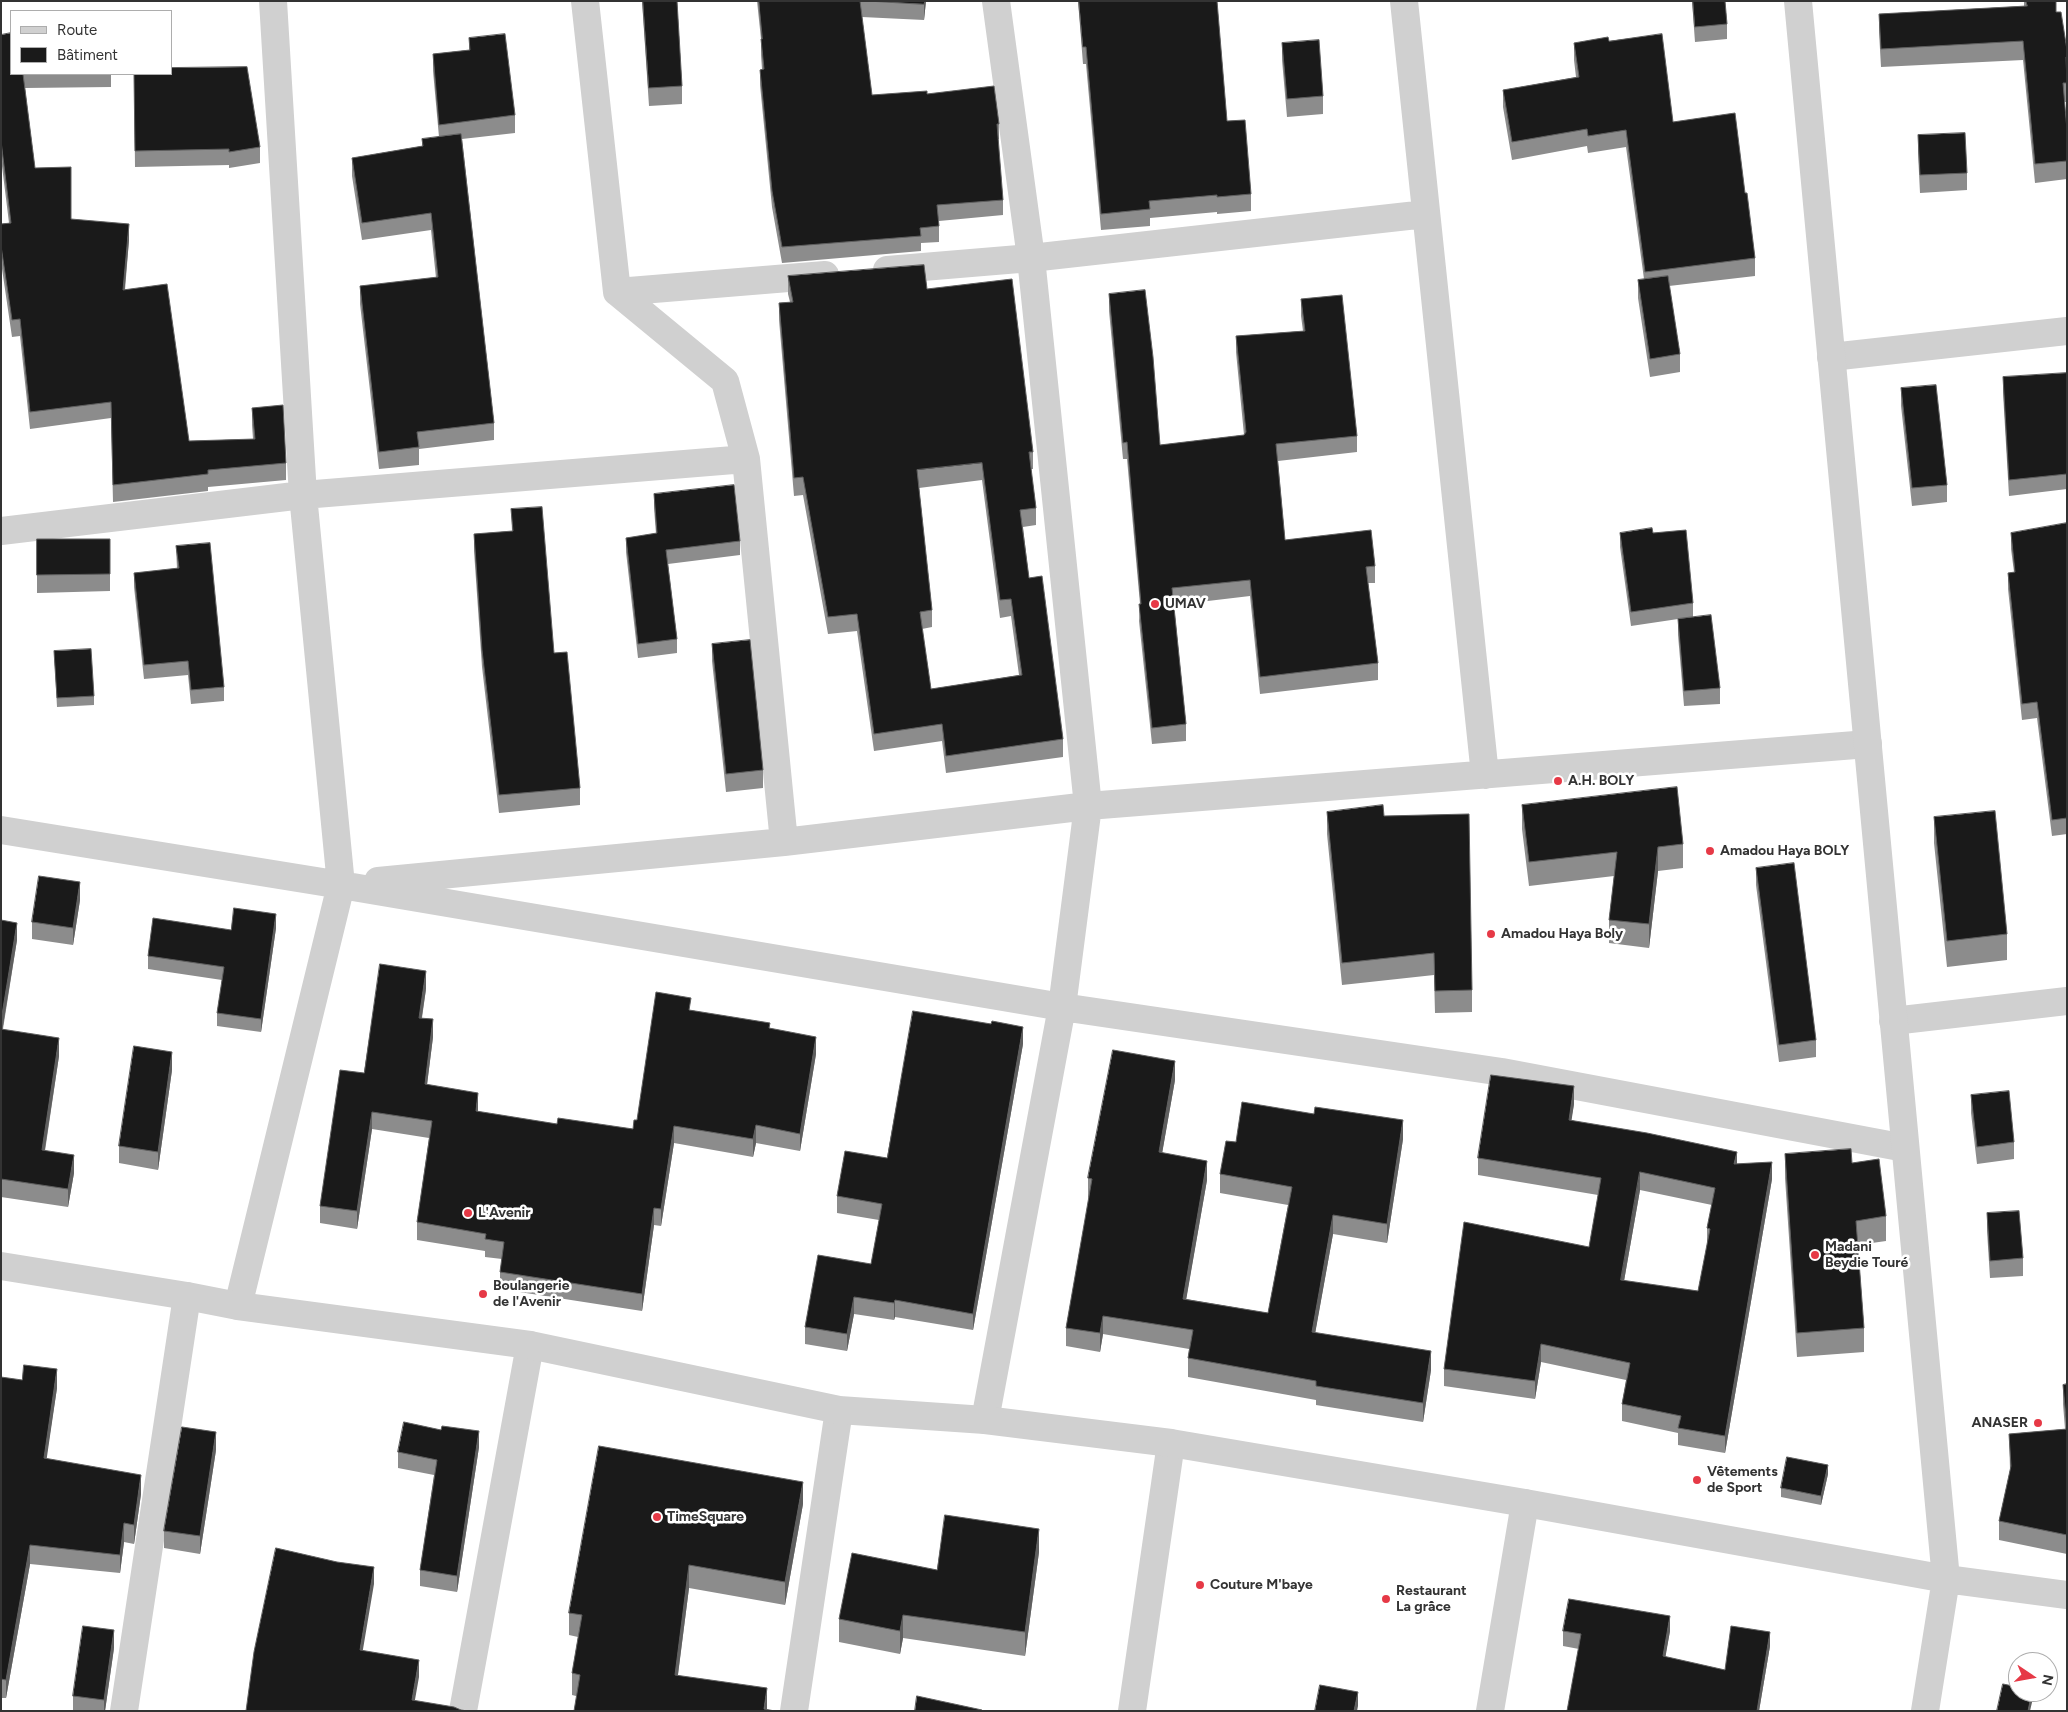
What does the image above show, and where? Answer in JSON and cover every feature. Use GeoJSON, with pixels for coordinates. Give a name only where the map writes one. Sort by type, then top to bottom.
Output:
{"type":"FeatureCollection","features":[{"type":"Feature","properties":{"kind":"street"},"geometry":{"type":"LineString","coordinates":[[238,1306],[341,885],[303,495],[273,1]]}},
{"type":"Feature","properties":{"kind":"street"},"geometry":{"type":"LineString","coordinates":[[585,1],[617,292],[725,380],[746,459],[784,842]]}},
{"type":"Feature","properties":{"kind":"street"},"geometry":{"type":"LineString","coordinates":[[985,1420],[1062,1007],[1088,806],[1031,258],[996,1]]}},
{"type":"Feature","properties":{"kind":"street"},"geometry":{"type":"LineString","coordinates":[[1404,1],[1485,775]]}},
{"type":"Feature","properties":{"kind":"street"},"geometry":{"type":"LineString","coordinates":[[1798,1],[1946,1579],[1925,1711]]}},
{"type":"Feature","properties":{"kind":"street"},"geometry":{"type":"LineString","coordinates":[[617,292],[1031,258],[1426,214]]}},
{"type":"Feature","properties":{"kind":"street"},"geometry":{"type":"LineString","coordinates":[[1831,357],[2067,331]]}},
{"type":"Feature","properties":{"kind":"street"},"geometry":{"type":"LineString","coordinates":[[1,531],[303,495],[746,459]]}},
{"type":"Feature","properties":{"kind":"street"},"geometry":{"type":"LineString","coordinates":[[341,885],[784,842],[1088,806],[1868,744]]}},
{"type":"Feature","properties":{"kind":"street"},"geometry":{"type":"LineString","coordinates":[[1,830],[341,885],[1062,1007],[1502,1072],[1905,1148]]}},
{"type":"Feature","properties":{"kind":"street"},"geometry":{"type":"LineString","coordinates":[[1893,1020],[2067,1001]]}},
{"type":"Feature","properties":{"kind":"street"},"geometry":{"type":"LineString","coordinates":[[1,1266],[238,1306],[530,1345],[839,1410],[985,1420],[1171,1443],[1525,1503],[1946,1579],[2067,1595]]}},
{"type":"Feature","properties":{"kind":"street"},"geometry":{"type":"LineString","coordinates":[[124,1711],[187,1296]]}},
{"type":"Feature","properties":{"kind":"street"},"geometry":{"type":"LineString","coordinates":[[463,1711],[530,1345]]}},
{"type":"Feature","properties":{"kind":"street"},"geometry":{"type":"LineString","coordinates":[[794,1711],[839,1410]]}},
{"type":"Feature","properties":{"kind":"street"},"geometry":{"type":"LineString","coordinates":[[1132,1711],[1171,1443]]}},
{"type":"Feature","properties":{"kind":"street"},"geometry":{"type":"LineString","coordinates":[[1490,1711],[1525,1503]]}},
{"type":"Feature","properties":{"kind":"building"},"geometry":{"type":"Polygon","coordinates":[[[643,1],[677,1],[682,86],[649,88],[643,1]]]}},
{"type":"Feature","properties":{"kind":"building"},"geometry":{"type":"Polygon","coordinates":[[[759,1],[860,1],[872,95],[927,91],[927,94],[994,86],[999,124],[997,124],[1003,200],[937,205],[939,226],[920,228],[921,236],[782,247],[772,191],[760,70],[764,69],[759,1]]]}},
{"type":"Feature","properties":{"kind":"building"},"geometry":{"type":"Polygon","coordinates":[[[868,1],[925,1],[924,4],[868,1]]]}},
{"type":"Feature","properties":{"kind":"building"},"geometry":{"type":"Polygon","coordinates":[[[1079,1],[1217,1],[1227,121],[1245,120],[1251,194],[1149,201],[1150,209],[1101,214],[1086,47],[1083,47],[1079,1]]]}},
{"type":"Feature","properties":{"kind":"building"},"geometry":{"type":"Polygon","coordinates":[[[1693,1],[1725,1],[1727,24],[1695,27],[1693,1]]]}},
{"type":"Feature","properties":{"kind":"building"},"geometry":{"type":"Polygon","coordinates":[[[2026,1],[2056,1],[2056,12],[2061,12],[2067,50],[2067,83],[2063,83],[2067,130],[2067,161],[2035,164],[2023,41],[1881,49],[1879,14],[2027,6],[2026,1]]]}},
{"type":"Feature","properties":{"kind":"building"},"geometry":{"type":"Polygon","coordinates":[[[10,33],[10,75],[23,75],[35,168],[71,167],[71,219],[129,224],[123,290],[167,284],[189,441],[255,439],[252,408],[283,405],[286,463],[208,470],[208,474],[113,485],[111,402],[30,412],[20,319],[12,320],[1,246],[1,224],[11,223],[1,141],[1,35],[10,33]]]}},
{"type":"Feature","properties":{"kind":"building"},"geometry":{"type":"Polygon","coordinates":[[[505,34],[515,115],[439,125],[433,54],[470,50],[469,38],[505,34]]]}},
{"type":"Feature","properties":{"kind":"building"},"geometry":{"type":"Polygon","coordinates":[[[1662,34],[1673,122],[1735,113],[1755,258],[1645,272],[1626,130],[1588,136],[1587,129],[1512,142],[1503,90],[1579,77],[1574,43],[1608,37],[1609,41],[1662,34]]]}},
{"type":"Feature","properties":{"kind":"building"},"geometry":{"type":"Polygon","coordinates":[[[1319,40],[1323,96],[1287,99],[1282,43],[1319,40]]]}},
{"type":"Feature","properties":{"kind":"building"},"geometry":{"type":"Polygon","coordinates":[[[247,67],[260,147],[229,152],[229,149],[135,151],[134,75],[172,75],[172,68],[247,67]]]}},
{"type":"Feature","properties":{"kind":"building"},"geometry":{"type":"Polygon","coordinates":[[[1965,133],[1967,173],[1920,175],[1918,135],[1965,133]]]}},
{"type":"Feature","properties":{"kind":"building"},"geometry":{"type":"Polygon","coordinates":[[[461,134],[494,423],[417,432],[419,447],[379,452],[360,286],[438,277],[431,213],[362,223],[352,158],[423,146],[422,139],[461,134]]]}},
{"type":"Feature","properties":{"kind":"building"},"geometry":{"type":"Polygon","coordinates":[[[924,265],[927,289],[1012,279],[1033,452],[1029,452],[1036,508],[1020,510],[1029,578],[1042,576],[1063,739],[946,756],[942,724],[874,734],[857,614],[828,617],[803,477],[794,478],[779,303],[793,302],[788,276],[924,265]],[[982,463],[917,470],[932,610],[920,612],[931,689],[1022,675],[1011,599],[1000,600],[982,463]]]}},
{"type":"Feature","properties":{"kind":"building"},"geometry":{"type":"Polygon","coordinates":[[[1668,276],[1680,354],[1650,359],[1638,280],[1668,276]]]}},
{"type":"Feature","properties":{"kind":"building"},"geometry":{"type":"Polygon","coordinates":[[[1145,290],[1153,357],[1160,445],[1244,435],[1246,432],[1236,336],[1305,331],[1301,299],[1342,295],[1357,436],[1276,444],[1285,540],[1371,530],[1375,566],[1366,567],[1378,663],[1260,677],[1250,580],[1172,588],[1186,724],[1152,728],[1139,604],[1141,604],[1127,442],[1123,443],[1109,294],[1145,290]]]}},
{"type":"Feature","properties":{"kind":"building"},"geometry":{"type":"Polygon","coordinates":[[[2067,373],[2067,474],[2009,480],[2003,377],[2067,373]]]}},
{"type":"Feature","properties":{"kind":"building"},"geometry":{"type":"Polygon","coordinates":[[[1936,385],[1947,485],[1912,488],[1901,388],[1936,385]]]}},
{"type":"Feature","properties":{"kind":"building"},"geometry":{"type":"Polygon","coordinates":[[[734,485],[740,541],[666,550],[677,639],[638,644],[626,538],[657,533],[654,494],[734,485]]]}},
{"type":"Feature","properties":{"kind":"building"},"geometry":{"type":"Polygon","coordinates":[[[542,507],[554,653],[567,652],[580,788],[499,795],[482,650],[474,534],[513,531],[511,509],[542,507]]]}},
{"type":"Feature","properties":{"kind":"building"},"geometry":{"type":"Polygon","coordinates":[[[2067,523],[2067,818],[2052,820],[2037,702],[2022,704],[2008,573],[2015,572],[2011,533],[2067,523]]]}},
{"type":"Feature","properties":{"kind":"building"},"geometry":{"type":"Polygon","coordinates":[[[1652,528],[1653,533],[1686,530],[1693,603],[1631,612],[1620,533],[1652,528]]]}},
{"type":"Feature","properties":{"kind":"building"},"geometry":{"type":"Polygon","coordinates":[[[37,539],[110,539],[110,574],[37,575],[37,539]]]}},
{"type":"Feature","properties":{"kind":"building"},"geometry":{"type":"Polygon","coordinates":[[[210,543],[224,687],[191,690],[188,661],[144,665],[134,573],[179,568],[176,546],[210,543]]]}},
{"type":"Feature","properties":{"kind":"building"},"geometry":{"type":"Polygon","coordinates":[[[1711,615],[1720,688],[1684,691],[1678,619],[1711,615]]]}},
{"type":"Feature","properties":{"kind":"building"},"geometry":{"type":"Polygon","coordinates":[[[750,640],[763,770],[726,774],[712,644],[750,640]]]}},
{"type":"Feature","properties":{"kind":"building"},"geometry":{"type":"Polygon","coordinates":[[[91,649],[94,696],[57,698],[54,651],[91,649]]]}},
{"type":"Feature","properties":{"kind":"building"},"geometry":{"type":"Polygon","coordinates":[[[1677,787],[1683,844],[1658,847],[1649,924],[1609,920],[1617,852],[1529,862],[1522,805],[1677,787]]]}},
{"type":"Feature","properties":{"kind":"building"},"geometry":{"type":"Polygon","coordinates":[[[1383,805],[1384,816],[1469,814],[1472,990],[1435,991],[1434,953],[1342,963],[1327,812],[1383,805]]]}},
{"type":"Feature","properties":{"kind":"building"},"geometry":{"type":"Polygon","coordinates":[[[1995,811],[2007,934],[1947,941],[1934,817],[1995,811]]]}},
{"type":"Feature","properties":{"kind":"building"},"geometry":{"type":"Polygon","coordinates":[[[1794,863],[1816,1040],[1779,1045],[1756,868],[1794,863]]]}},
{"type":"Feature","properties":{"kind":"building"},"geometry":{"type":"Polygon","coordinates":[[[39,876],[80,882],[73,928],[32,922],[39,876]]]}},
{"type":"Feature","properties":{"kind":"building"},"geometry":{"type":"Polygon","coordinates":[[[234,908],[276,914],[261,1019],[217,1013],[224,967],[148,956],[153,918],[231,930],[234,908]]]}},
{"type":"Feature","properties":{"kind":"building"},"geometry":{"type":"Polygon","coordinates":[[[1,920],[17,923],[1,1021],[1,920]]]}},
{"type":"Feature","properties":{"kind":"building"},"geometry":{"type":"Polygon","coordinates":[[[380,964],[426,971],[419,1018],[433,1019],[425,1084],[478,1093],[476,1111],[557,1124],[558,1118],[633,1129],[634,1120],[637,1120],[656,992],[691,998],[689,1010],[770,1023],[769,1028],[816,1037],[800,1134],[756,1125],[753,1139],[674,1126],[661,1209],[654,1208],[642,1294],[500,1272],[504,1242],[485,1239],[486,1234],[417,1222],[432,1121],[372,1112],[357,1211],[320,1206],[340,1070],[364,1073],[380,964]]]}},
{"type":"Feature","properties":{"kind":"building"},"geometry":{"type":"Polygon","coordinates":[[[913,1011],[991,1024],[992,1021],[1023,1027],[973,1314],[895,1300],[894,1303],[854,1297],[847,1334],[805,1327],[818,1255],[871,1264],[882,1204],[837,1196],[845,1151],[887,1158],[913,1011]]]}},
{"type":"Feature","properties":{"kind":"building"},"geometry":{"type":"Polygon","coordinates":[[[1,1029],[59,1038],[42,1150],[74,1155],[68,1189],[1,1179],[1,1029]]]}},
{"type":"Feature","properties":{"kind":"building"},"geometry":{"type":"Polygon","coordinates":[[[134,1046],[172,1052],[158,1152],[119,1146],[134,1046]]]}},
{"type":"Feature","properties":{"kind":"building"},"geometry":{"type":"Polygon","coordinates":[[[1113,1050],[1175,1061],[1159,1152],[1207,1161],[1183,1299],[1268,1313],[1292,1187],[1220,1174],[1226,1141],[1236,1142],[1242,1102],[1314,1114],[1315,1107],[1403,1120],[1387,1224],[1333,1215],[1312,1332],[1431,1351],[1423,1403],[1316,1386],[1316,1381],[1188,1358],[1193,1330],[1103,1316],[1100,1333],[1066,1328],[1092,1179],[1088,1178],[1113,1050]]]}},
{"type":"Feature","properties":{"kind":"building"},"geometry":{"type":"Polygon","coordinates":[[[1491,1075],[1574,1086],[1569,1120],[1647,1133],[1737,1152],[1734,1164],[1772,1162],[1725,1436],[1678,1428],[1681,1416],[1622,1404],[1630,1363],[1541,1344],[1535,1381],[1444,1369],[1464,1222],[1589,1247],[1601,1178],[1478,1158],[1491,1075]],[[1640,1172],[1621,1280],[1698,1291],[1710,1229],[1707,1228],[1715,1188],[1640,1172]]]}},
{"type":"Feature","properties":{"kind":"building"},"geometry":{"type":"Polygon","coordinates":[[[2009,1091],[2014,1142],[1977,1147],[1971,1095],[2009,1091]]]}},
{"type":"Feature","properties":{"kind":"building"},"geometry":{"type":"Polygon","coordinates":[[[1851,1149],[1852,1163],[1879,1159],[1886,1216],[1856,1221],[1864,1328],[1797,1333],[1785,1154],[1851,1149]]]}},
{"type":"Feature","properties":{"kind":"building"},"geometry":{"type":"Polygon","coordinates":[[[2019,1211],[2023,1258],[1990,1261],[1987,1213],[2019,1211]]]}},
{"type":"Feature","properties":{"kind":"building"},"geometry":{"type":"Polygon","coordinates":[[[24,1365],[57,1369],[44,1458],[141,1475],[134,1525],[124,1523],[120,1555],[30,1545],[6,1680],[1,1679],[1,1377],[22,1380],[24,1365]]]}},
{"type":"Feature","properties":{"kind":"building"},"geometry":{"type":"Polygon","coordinates":[[[2067,1384],[2067,1429],[2063,1385],[2067,1384]]]}},
{"type":"Feature","properties":{"kind":"building"},"geometry":{"type":"Polygon","coordinates":[[[404,1422],[441,1430],[442,1426],[479,1431],[457,1576],[420,1570],[437,1460],[398,1452],[404,1422]]]}},
{"type":"Feature","properties":{"kind":"building"},"geometry":{"type":"Polygon","coordinates":[[[182,1427],[216,1432],[200,1536],[164,1531],[182,1427]]]}},
{"type":"Feature","properties":{"kind":"building"},"geometry":{"type":"Polygon","coordinates":[[[2067,1429],[2067,1535],[1999,1521],[2011,1466],[2009,1434],[2067,1429]]]}},
{"type":"Feature","properties":{"kind":"building"},"geometry":{"type":"Polygon","coordinates":[[[599,1446],[803,1482],[785,1582],[689,1565],[675,1675],[767,1688],[764,1709],[775,1711],[574,1711],[580,1675],[572,1673],[582,1615],[569,1613],[599,1446]]]}},
{"type":"Feature","properties":{"kind":"building"},"geometry":{"type":"Polygon","coordinates":[[[1787,1457],[1828,1465],[1821,1496],[1781,1488],[1787,1457]]]}},
{"type":"Feature","properties":{"kind":"building"},"geometry":{"type":"Polygon","coordinates":[[[945,1515],[1039,1529],[1025,1632],[903,1615],[900,1631],[839,1619],[852,1553],[937,1570],[945,1515]]]}},
{"type":"Feature","properties":{"kind":"building"},"geometry":{"type":"Polygon","coordinates":[[[276,1548],[337,1562],[374,1567],[360,1650],[419,1660],[412,1700],[468,1711],[246,1711],[254,1652],[276,1548]]]}},
{"type":"Feature","properties":{"kind":"building"},"geometry":{"type":"Polygon","coordinates":[[[1569,1599],[1670,1616],[1663,1656],[1725,1670],[1731,1626],[1770,1632],[1757,1711],[1567,1711],[1581,1634],[1563,1631],[1569,1599]]]}},
{"type":"Feature","properties":{"kind":"building"},"geometry":{"type":"Polygon","coordinates":[[[83,1626],[114,1630],[104,1700],[73,1696],[83,1626]]]}},
{"type":"Feature","properties":{"kind":"building"},"geometry":{"type":"Polygon","coordinates":[[[2003,1684],[2008,1685],[2008,1702],[2030,1702],[2028,1711],[1997,1711],[2003,1684]]]}},
{"type":"Feature","properties":{"kind":"building"},"geometry":{"type":"Polygon","coordinates":[[[1320,1685],[1358,1692],[1354,1711],[1315,1711],[1320,1685]]]}},
{"type":"Feature","properties":{"kind":"building"},"geometry":{"type":"Polygon","coordinates":[[[917,1696],[982,1710],[982,1711],[915,1711],[917,1696]]]}},
{"type":"Feature","properties":{"kind":"place","name":"UMAV"},"geometry":{"type":"Point","coordinates":[1155,604]}},
{"type":"Feature","properties":{"kind":"place","name":"A.H. BOLY"},"geometry":{"type":"Point","coordinates":[1558,781]}},
{"type":"Feature","properties":{"kind":"place","name":"Amadou Haya BOLY"},"geometry":{"type":"Point","coordinates":[1710,851]}},
{"type":"Feature","properties":{"kind":"place","name":"Amadou Haya Boly"},"geometry":{"type":"Point","coordinates":[1491,934]}},
{"type":"Feature","properties":{"kind":"place","name":"L'Avenir"},"geometry":{"type":"Point","coordinates":[468,1213]}},
{"type":"Feature","properties":{"kind":"place","name":"Madani Beydie Touré"},"geometry":{"type":"Point","coordinates":[1815,1255]}},
{"type":"Feature","properties":{"kind":"place","name":"Boulangerie de l'Avenir"},"geometry":{"type":"Point","coordinates":[483,1294]}},
{"type":"Feature","properties":{"kind":"place","name":"ANASER"},"geometry":{"type":"Point","coordinates":[2038,1423]}},
{"type":"Feature","properties":{"kind":"place","name":"Vêtements de Sport"},"geometry":{"type":"Point","coordinates":[1697,1480]}},
{"type":"Feature","properties":{"kind":"place","name":"TimeSquare"},"geometry":{"type":"Point","coordinates":[657,1517]}},
{"type":"Feature","properties":{"kind":"place","name":"Couture M'baye"},"geometry":{"type":"Point","coordinates":[1200,1585]}},
{"type":"Feature","properties":{"kind":"place","name":"Restaurant La grâce"},"geometry":{"type":"Point","coordinates":[1386,1599]}}]}
